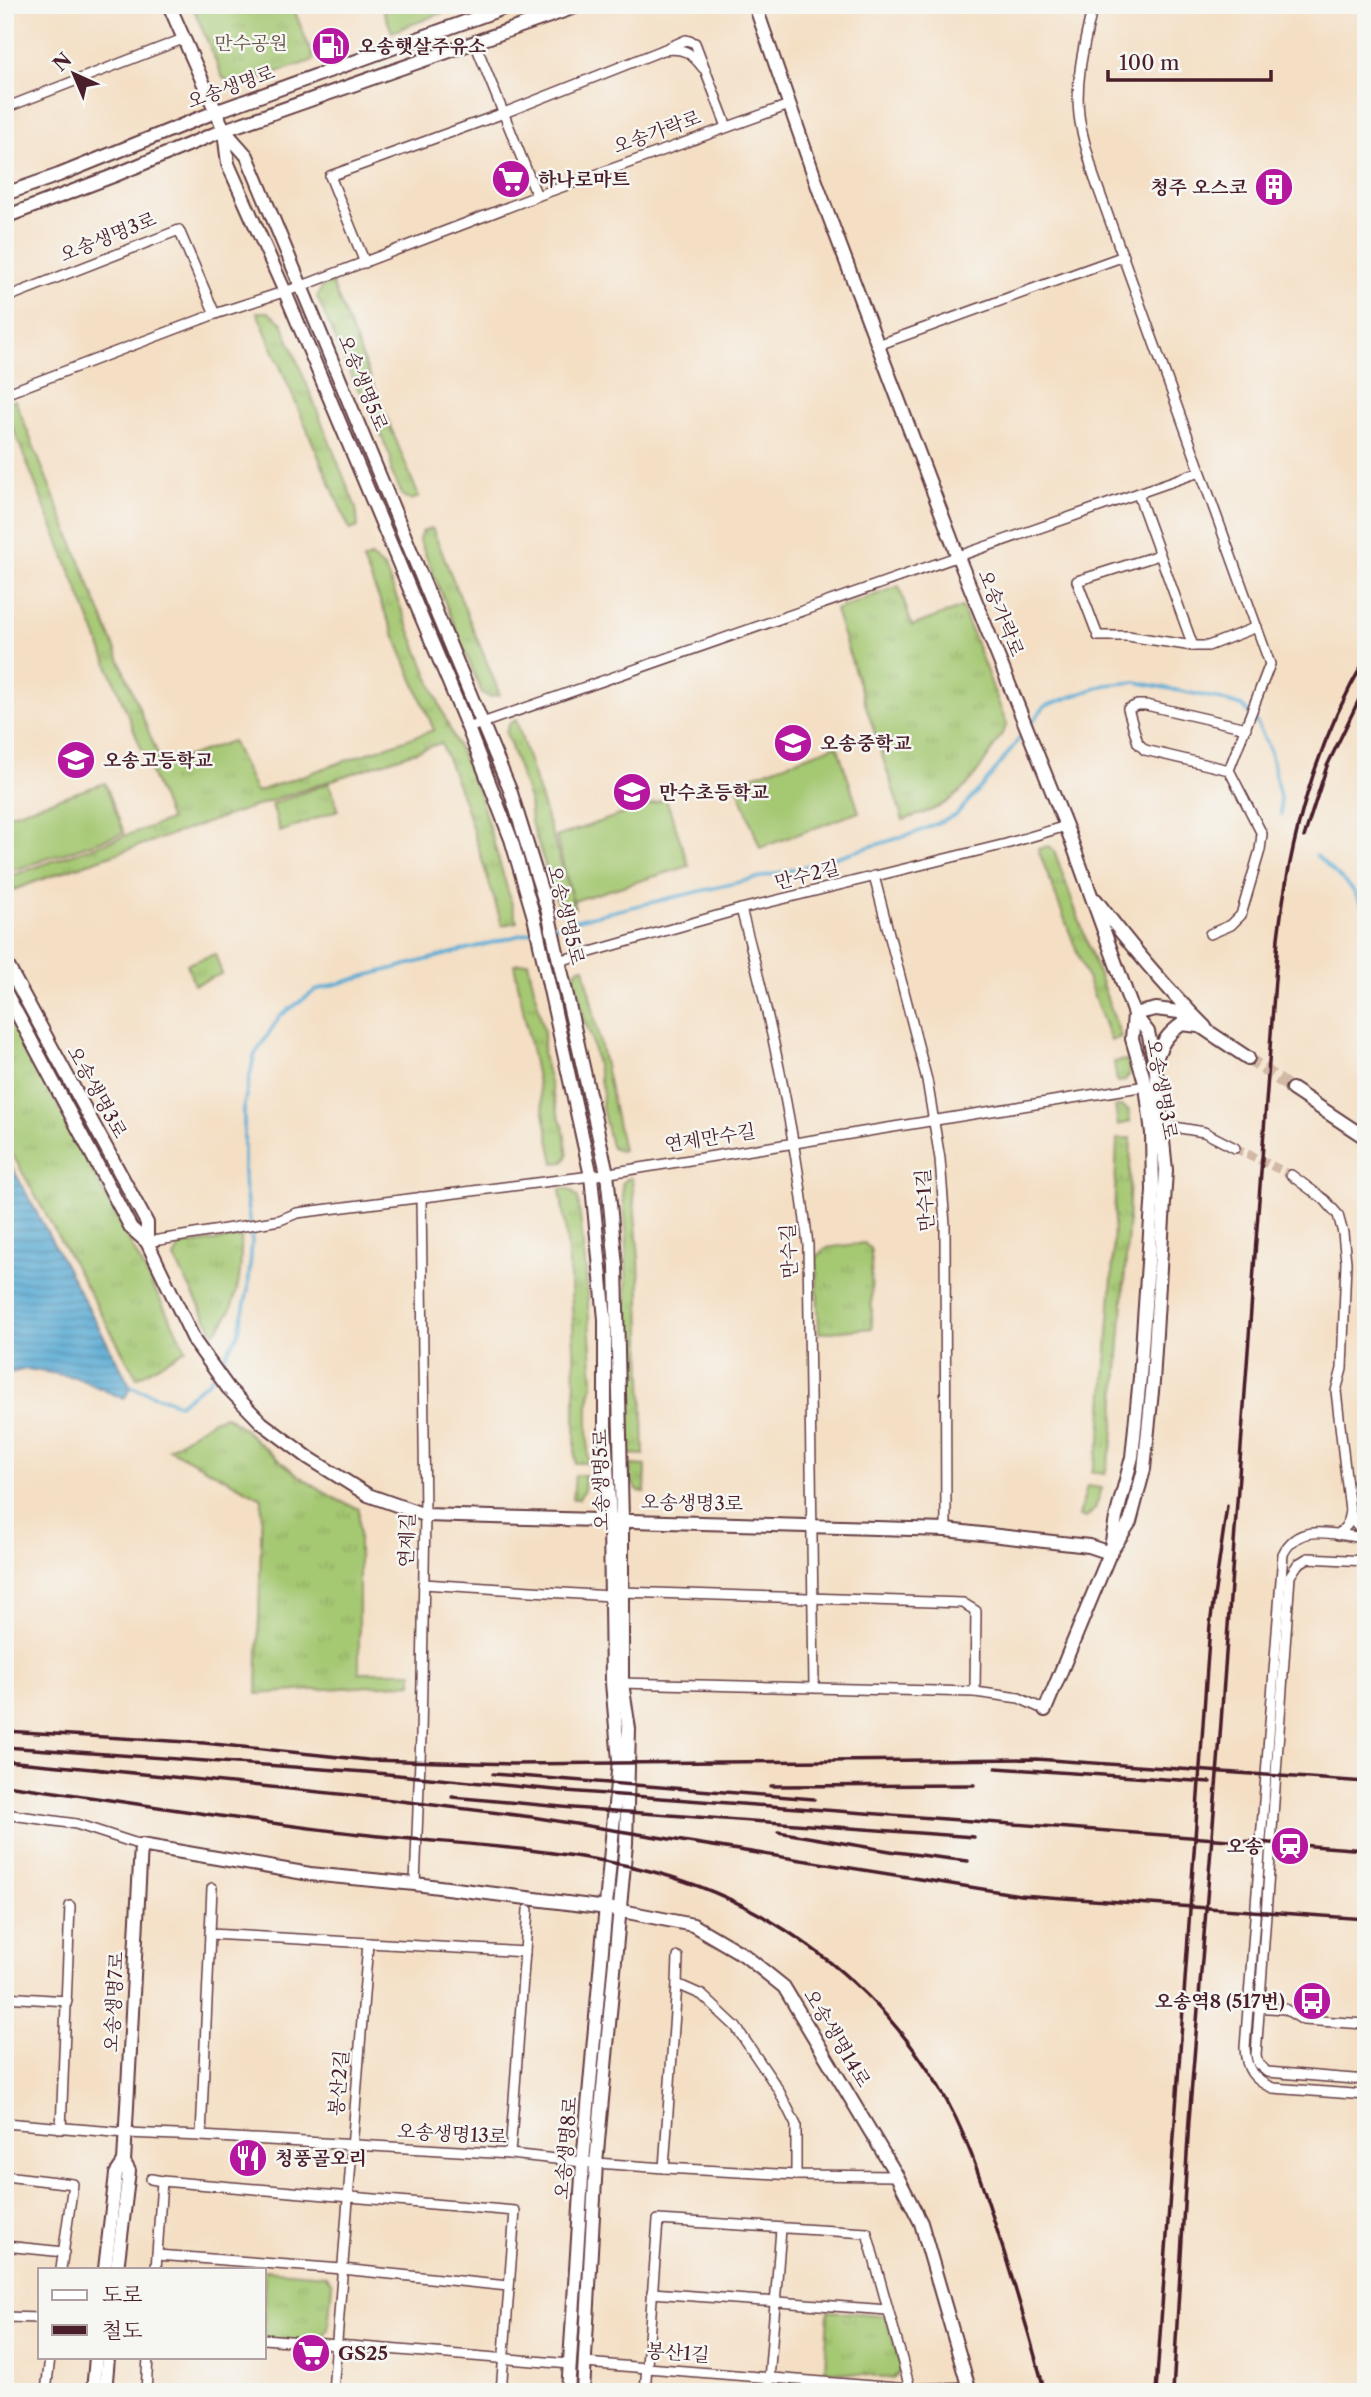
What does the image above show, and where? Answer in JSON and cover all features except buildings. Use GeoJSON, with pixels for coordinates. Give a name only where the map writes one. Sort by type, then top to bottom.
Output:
{"type":"FeatureCollection","features":[{"type":"Feature","properties":{"kind":"street","name":"오송생명5로"},"geometry":{"type":"LineString","coordinates":[[169,5],[224,130],[247,156],[302,286],[510,790],[548,912],[607,1173],[615,1266],[617,1683]]}},
{"type":"Feature","properties":{"kind":"street","name":"오송생명로"},"geometry":{"type":"LineString","coordinates":[[5,194],[215,112],[512,5]]}},
{"type":"Feature","properties":{"kind":"street","name":"오송생명로"},"geometry":{"type":"LineString","coordinates":[[5,217],[224,130],[581,5]]}},
{"type":"Feature","properties":{"kind":"street","name":"오송가락로"},"geometry":{"type":"LineString","coordinates":[[755,5],[818,190],[958,558],[1066,826],[1134,1014]]}},
{"type":"Feature","properties":{"kind":"street"},"geometry":{"type":"LineString","coordinates":[[1093,5],[1079,81],[1079,116],[1093,174],[1270,664],[1229,770],[1262,834],[1260,850],[1241,915],[1231,925],[1210,934]]}},
{"type":"Feature","properties":{"kind":"street"},"geometry":{"type":"LineString","coordinates":[[5,108],[183,39]]}},
{"type":"Feature","properties":{"kind":"street"},"geometry":{"type":"LineString","coordinates":[[365,262],[330,176],[504,113],[686,40],[693,41],[696,46],[727,127]]}},
{"type":"Feature","properties":{"kind":"street"},"geometry":{"type":"LineString","coordinates":[[6,392],[215,314],[302,286],[537,196],[475,43]]}},
{"type":"Feature","properties":{"kind":"street","name":"오송가락로"},"geometry":{"type":"LineString","coordinates":[[537,196],[789,104]]}},
{"type":"Feature","properties":{"kind":"street","name":"오송생명5로"},"geometry":{"type":"LineString","coordinates":[[224,130],[228,164],[285,292],[468,728],[511,839],[534,917],[591,1176],[605,1319],[605,1430],[616,1521]]}},
{"type":"Feature","properties":{"kind":"street","name":"오송생명3로"},"geometry":{"type":"LineString","coordinates":[[5,298],[179,230],[215,314]]}},
{"type":"Feature","properties":{"kind":"street"},"geometry":{"type":"LineString","coordinates":[[878,345],[1124,256]]}},
{"type":"Feature","properties":{"kind":"street"},"geometry":{"type":"LineString","coordinates":[[468,728],[1199,472]]}},
{"type":"Feature","properties":{"kind":"street"},"geometry":{"type":"LineString","coordinates":[[1138,495],[1194,646]]}},
{"type":"Feature","properties":{"kind":"street"},"geometry":{"type":"LineString","coordinates":[[1160,555],[1077,581],[1098,636],[1128,636],[1208,646],[1257,627]]}},
{"type":"Feature","properties":{"kind":"street"},"geometry":{"type":"LineString","coordinates":[[1229,770],[1145,750],[1138,743],[1128,709],[1146,705],[1247,725]]}},
{"type":"Feature","properties":{"kind":"street","name":"만수2길"},"geometry":{"type":"LineString","coordinates":[[559,961],[741,909],[1006,844],[1066,826]]}},
{"type":"Feature","properties":{"kind":"street","name":"만수1길"},"geometry":{"type":"LineString","coordinates":[[874,876],[927,1080],[935,1122],[945,1225],[946,1530]]}},
{"type":"Feature","properties":{"kind":"street"},"geometry":{"type":"LineString","coordinates":[[1088,889],[1168,990],[1205,1027]]}},
{"type":"Feature","properties":{"kind":"street","name":"만수길"},"geometry":{"type":"LineString","coordinates":[[741,909],[795,1142],[808,1245],[814,1687]]}},
{"type":"Feature","properties":{"kind":"street","name":"오송생명3로"},"geometry":{"type":"LineString","coordinates":[[5,961],[147,1223],[147,1242]]}},
{"type":"Feature","properties":{"kind":"street","name":"오송생명3로"},"geometry":{"type":"LineString","coordinates":[[5,991],[131,1228],[147,1242],[195,1342],[228,1388],[262,1423],[339,1478],[368,1495],[425,1515],[946,1530],[1089,1546],[1110,1553]]}},
{"type":"Feature","properties":{"kind":"street"},"geometry":{"type":"LineString","coordinates":[[1134,1014],[1156,1009],[1179,1012],[1248,1058]]}},
{"type":"Feature","properties":{"kind":"street","name":"오송생명3로"},"geometry":{"type":"LineString","coordinates":[[1110,1553],[1130,1522],[1144,1469],[1153,1382],[1166,1170],[1155,1063],[1148,1032],[1134,1014]]}},
{"type":"Feature","properties":{"kind":"street","name":"오송생명3로"},"geometry":{"type":"LineString","coordinates":[[1110,1553],[1132,1457],[1153,1191],[1152,1133],[1146,1086],[1132,1039],[1134,1014]]}},
{"type":"Feature","properties":{"kind":"street"},"geometry":{"type":"LineString","coordinates":[[1155,1063],[1164,1040],[1171,1031],[1182,1024],[1205,1027]]}},
{"type":"Feature","properties":{"kind":"street","name":"연제만수길"},"geometry":{"type":"LineString","coordinates":[[147,1242],[224,1231],[280,1220],[297,1213],[591,1176],[1146,1086]]}},
{"type":"Feature","properties":{"kind":"street"},"geometry":{"type":"LineString","coordinates":[[1292,1089],[1366,1138]]}},
{"type":"Feature","properties":{"kind":"street"},"geometry":{"type":"LineString","coordinates":[[1162,1125],[1203,1132],[1236,1148]]}},
{"type":"Feature","properties":{"kind":"street"},"geometry":{"type":"LineString","coordinates":[[1291,1175],[1325,1200],[1338,1215],[1343,1233],[1346,1262],[1342,1369],[1336,1391],[1350,1511],[1354,1522],[1366,1537]]}},
{"type":"Feature","properties":{"kind":"street","name":"연제길"},"geometry":{"type":"LineString","coordinates":[[415,1884],[425,1515],[421,1197]]}},
{"type":"Feature","properties":{"kind":"street"},"geometry":{"type":"LineString","coordinates":[[1338,1535],[1347,1525],[1350,1511]]}},
{"type":"Feature","properties":{"kind":"street"},"geometry":{"type":"LineString","coordinates":[[1366,1537],[1308,1533],[1289,1542],[1283,1554],[1245,2060],[1250,2073],[1261,2083],[1273,2088],[1366,2095]]}},
{"type":"Feature","properties":{"kind":"street"},"geometry":{"type":"LineString","coordinates":[[617,1683],[975,1692],[1019,1699],[1045,1710],[1110,1553]]}},
{"type":"Feature","properties":{"kind":"street"},"geometry":{"type":"LineString","coordinates":[[1366,1561],[1308,1558],[1298,1564],[1290,1576],[1256,2055],[1258,2064],[1267,2072],[1366,2080]]}},
{"type":"Feature","properties":{"kind":"street"},"geometry":{"type":"LineString","coordinates":[[423,1584],[616,1594],[963,1603],[976,1611],[975,1692]]}},
{"type":"Feature","properties":{"kind":"street","name":"오송생명8로"},"geometry":{"type":"LineString","coordinates":[[568,2392],[614,1909],[619,1760],[617,1683]]}},
{"type":"Feature","properties":{"kind":"street"},"geometry":{"type":"LineString","coordinates":[[5,1814],[76,1824],[141,1845]]}},
{"type":"Feature","properties":{"kind":"street","name":"오송생명14로"},"geometry":{"type":"LineString","coordinates":[[141,1845],[310,1874],[614,1909],[693,1925],[744,1955],[784,1987],[897,2176],[921,2223],[969,2389]]}},
{"type":"Feature","properties":{"kind":"street","name":"오송생명7로"},"geometry":{"type":"LineString","coordinates":[[105,2268],[116,2174],[124,2162],[141,1845]]}},
{"type":"Feature","properties":{"kind":"street"},"geometry":{"type":"LineString","coordinates":[[201,2136],[212,1888]]}},
{"type":"Feature","properties":{"kind":"street"},"geometry":{"type":"LineString","coordinates":[[61,2129],[70,1906]]}},
{"type":"Feature","properties":{"kind":"street"},"geometry":{"type":"LineString","coordinates":[[510,2154],[528,1910]]}},
{"type":"Feature","properties":{"kind":"street"},"geometry":{"type":"LineString","coordinates":[[210,1934],[524,1952]]}},
{"type":"Feature","properties":{"kind":"street","name":"봉산2길"},"geometry":{"type":"LineString","coordinates":[[333,2392],[368,1943]]}},
{"type":"Feature","properties":{"kind":"street"},"geometry":{"type":"LineString","coordinates":[[664,2168],[678,1957]]}},
{"type":"Feature","properties":{"kind":"street"},"geometry":{"type":"LineString","coordinates":[[677,1984],[702,1995],[736,2026],[778,2089],[796,2125],[796,2175]]}},
{"type":"Feature","properties":{"kind":"street"},"geometry":{"type":"LineString","coordinates":[[5,1997],[67,2001]]}},
{"type":"Feature","properties":{"kind":"street"},"geometry":{"type":"LineString","coordinates":[[1248,2007],[1285,2009],[1303,2020],[1366,2024]]}},
{"type":"Feature","properties":{"kind":"street","name":"오송생명13로"},"geometry":{"type":"LineString","coordinates":[[5,2123],[126,2133],[510,2154],[664,2168],[796,2175],[897,2176]]}},
{"type":"Feature","properties":{"kind":"street","name":"오송생명7로"},"geometry":{"type":"LineString","coordinates":[[117,2268],[129,2171],[124,2162]]}},
{"type":"Feature","properties":{"kind":"street","name":"오송생명8로"},"geometry":{"type":"LineString","coordinates":[[583,2392],[590,2163]]}},
{"type":"Feature","properties":{"kind":"street"},"geometry":{"type":"LineString","coordinates":[[5,2176],[73,2184],[61,2268]]}},
{"type":"Feature","properties":{"kind":"street"},"geometry":{"type":"LineString","coordinates":[[151,2179],[515,2211],[501,2392]]}},
{"type":"Feature","properties":{"kind":"street"},"geometry":{"type":"LineString","coordinates":[[156,2268],[162,2181]]}},
{"type":"Feature","properties":{"kind":"street"},"geometry":{"type":"LineString","coordinates":[[645,2392],[657,2220],[867,2233],[911,2390]]}},
{"type":"Feature","properties":{"kind":"street"},"geometry":{"type":"LineString","coordinates":[[768,2392],[782,2229]]}},
{"type":"Feature","properties":{"kind":"street"},"geometry":{"type":"LineString","coordinates":[[5,2246],[64,2252]]}},
{"type":"Feature","properties":{"kind":"street"},"geometry":{"type":"LineString","coordinates":[[157,2255],[342,2269],[508,2286]]}},
{"type":"Feature","properties":{"kind":"street"},"geometry":{"type":"LineString","coordinates":[[652,2293],[888,2310]]}},
{"type":"Feature","properties":{"kind":"street"},"geometry":{"type":"LineString","coordinates":[[5,2317],[38,2318]]}},
{"type":"Feature","properties":{"kind":"street"},"geometry":{"type":"LineString","coordinates":[[266,2339],[570,2364]]}},
{"type":"Feature","properties":{"kind":"street"},"geometry":{"type":"LineString","coordinates":[[47,2392],[50,2358]]}},
{"type":"Feature","properties":{"kind":"street"},"geometry":{"type":"LineString","coordinates":[[93,2392],[96,2358]]}},
{"type":"Feature","properties":{"kind":"street"},"geometry":{"type":"LineString","coordinates":[[105,2392],[108,2358]]}},
{"type":"Feature","properties":{"kind":"street"},"geometry":{"type":"LineString","coordinates":[[146,2392],[148,2358]]}},
{"type":"Feature","properties":{"kind":"street","name":"봉산1길"},"geometry":{"type":"LineString","coordinates":[[585,2364],[911,2390],[969,2389]]}},
{"type":"Feature","properties":{"kind":"street"},"geometry":{"type":"LineString","coordinates":[[5,2389],[32,2392]]}},
{"type":"Feature","properties":{"kind":"green space","name":"만수공원"},"geometry":{"type":"Polygon","coordinates":[[[192,5],[297,5],[293,7],[314,60],[245,83],[233,84],[223,78],[192,5]]]}},
{"type":"Feature","properties":{"kind":"green space"},"geometry":{"type":"Polygon","coordinates":[[[381,5],[463,5],[392,32],[381,5]]]}},
{"type":"Feature","properties":{"kind":"green space"},"geometry":{"type":"Polygon","coordinates":[[[332,283],[419,497],[411,500],[403,496],[391,471],[391,458],[367,402],[355,384],[317,297],[322,287],[332,283]]]}},
{"type":"Feature","properties":{"kind":"green space"},"geometry":{"type":"Polygon","coordinates":[[[257,312],[268,312],[282,323],[356,508],[358,527],[350,530],[257,312]]]}},
{"type":"Feature","properties":{"kind":"green space"},"geometry":{"type":"Polygon","coordinates":[[[15,400],[162,765],[232,741],[256,792],[434,730],[363,560],[371,557],[385,569],[448,725],[479,793],[517,922],[502,925],[464,801],[441,743],[5,893],[5,878],[170,820],[5,408],[5,403],[15,400]]]}},
{"type":"Feature","properties":{"kind":"green space"},"geometry":{"type":"Polygon","coordinates":[[[432,528],[500,695],[489,697],[482,693],[419,539],[422,532],[432,528]]]}},
{"type":"Feature","properties":{"kind":"green space"},"geometry":{"type":"Polygon","coordinates":[[[899,586],[912,626],[962,607],[1007,725],[987,759],[961,791],[936,808],[903,820],[835,610],[899,586]]]}},
{"type":"Feature","properties":{"kind":"green space"},"geometry":{"type":"Polygon","coordinates":[[[516,720],[575,908],[560,911],[531,822],[529,800],[506,732],[510,723],[516,720]]]}},
{"type":"Feature","properties":{"kind":"green space"},"geometry":{"type":"Polygon","coordinates":[[[837,745],[859,812],[760,848],[736,782],[837,745]]]}},
{"type":"Feature","properties":{"kind":"green space"},"geometry":{"type":"Polygon","coordinates":[[[105,783],[124,833],[5,873],[5,816],[105,783]]]}},
{"type":"Feature","properties":{"kind":"green space"},"geometry":{"type":"Polygon","coordinates":[[[329,783],[338,810],[280,832],[272,804],[329,783]]]}},
{"type":"Feature","properties":{"kind":"green space"},"geometry":{"type":"Polygon","coordinates":[[[666,799],[689,866],[573,901],[556,837],[666,799]]]}},
{"type":"Feature","properties":{"kind":"green space"},"geometry":{"type":"Polygon","coordinates":[[[1048,846],[1054,850],[1121,1037],[1111,1041],[1038,849],[1048,846]]]}},
{"type":"Feature","properties":{"kind":"green space"},"geometry":{"type":"Polygon","coordinates":[[[215,954],[222,974],[194,985],[187,964],[215,954]]]}},
{"type":"Feature","properties":{"kind":"green space"},"geometry":{"type":"Polygon","coordinates":[[[528,962],[544,1032],[543,1055],[563,1126],[568,1155],[564,1162],[554,1163],[514,964],[528,962]]]}},
{"type":"Feature","properties":{"kind":"green space"},"geometry":{"type":"Polygon","coordinates":[[[584,967],[623,1150],[619,1151],[611,1146],[591,1036],[584,1020],[574,973],[584,967]]]}},
{"type":"Feature","properties":{"kind":"green space"},"geometry":{"type":"Polygon","coordinates":[[[5,1005],[186,1349],[137,1378],[5,1141],[5,1005]]]}},
{"type":"Feature","properties":{"kind":"green space"},"geometry":{"type":"Polygon","coordinates":[[[1127,1060],[1130,1074],[1124,1081],[1117,1082],[1114,1062],[1127,1060]]]}},
{"type":"Feature","properties":{"kind":"green space"},"geometry":{"type":"Polygon","coordinates":[[[1121,1106],[1129,1110],[1130,1122],[1118,1125],[1115,1107],[1121,1106]]]}},
{"type":"Feature","properties":{"kind":"green space"},"geometry":{"type":"Polygon","coordinates":[[[1131,1138],[1128,1230],[1113,1441],[1105,1474],[1092,1472],[1101,1437],[1112,1277],[1117,1139],[1131,1138]]]}},
{"type":"Feature","properties":{"kind":"green space"},"geometry":{"type":"Polygon","coordinates":[[[632,1178],[639,1259],[644,1455],[630,1454],[627,1240],[622,1184],[632,1178]]]}},
{"type":"Feature","properties":{"kind":"green space"},"geometry":{"type":"Polygon","coordinates":[[[560,1189],[570,1189],[578,1198],[586,1272],[593,1383],[588,1406],[588,1463],[575,1463],[573,1326],[560,1189]]]}},
{"type":"Feature","properties":{"kind":"green space"},"geometry":{"type":"Polygon","coordinates":[[[241,1237],[241,1263],[234,1301],[229,1313],[214,1333],[174,1258],[180,1246],[241,1237]]]}},
{"type":"Feature","properties":{"kind":"green space"},"geometry":{"type":"Polygon","coordinates":[[[864,1243],[871,1249],[872,1328],[819,1333],[816,1258],[826,1248],[864,1243]]]}},
{"type":"Feature","properties":{"kind":"green space"},"geometry":{"type":"Polygon","coordinates":[[[225,1416],[310,1484],[359,1509],[359,1672],[412,1672],[412,1683],[257,1694],[262,1498],[169,1449],[213,1420],[225,1416]]]}},
{"type":"Feature","properties":{"kind":"green space"},"geometry":{"type":"Polygon","coordinates":[[[631,1465],[646,1466],[645,1492],[638,1491],[629,1479],[631,1465]]]}},
{"type":"Feature","properties":{"kind":"green space"},"geometry":{"type":"Polygon","coordinates":[[[575,1475],[585,1475],[584,1490],[579,1499],[573,1499],[575,1475]]]}},
{"type":"Feature","properties":{"kind":"green space"},"geometry":{"type":"Polygon","coordinates":[[[1087,1486],[1102,1488],[1095,1509],[1086,1518],[1079,1517],[1087,1486]]]}},
{"type":"Feature","properties":{"kind":"green space"},"geometry":{"type":"Polygon","coordinates":[[[266,2270],[325,2275],[332,2283],[328,2329],[318,2343],[266,2339],[266,2270]]]}},
{"type":"Feature","properties":{"kind":"green space"},"geometry":{"type":"Polygon","coordinates":[[[828,2311],[881,2315],[886,2318],[902,2369],[893,2378],[825,2371],[828,2311]]]}},
{"type":"Feature","properties":{"kind":"water"},"geometry":{"type":"Polygon","coordinates":[[[5,1154],[131,1387],[124,1399],[75,1377],[27,1369],[5,1374],[5,1154]]]}},
{"type":"Feature","properties":{"kind":"waterway"},"geometry":{"type":"LineString","coordinates":[[1030,725],[1045,706],[1105,685],[1136,682],[1242,706],[1256,721],[1270,751],[1281,815]]}},
{"type":"Feature","properties":{"kind":"waterway"},"geometry":{"type":"LineString","coordinates":[[217,1368],[238,1334],[248,1290],[252,1242],[244,1181],[244,1105],[254,1056],[280,1016],[316,990],[593,916],[800,868],[915,833],[956,815],[991,776],[1025,731]]}},
{"type":"Feature","properties":{"kind":"waterway"},"geometry":{"type":"LineString","coordinates":[[1316,855],[1352,889],[1366,911]]}},
{"type":"Feature","properties":{"kind":"waterway"},"geometry":{"type":"LineString","coordinates":[[131,1387],[179,1404],[213,1375]]}},
{"type":"Feature","properties":{"kind":"tunnel"},"geometry":{"type":"LineString","coordinates":[[1248,1058],[1292,1089]]}},
{"type":"Feature","properties":{"kind":"tunnel"},"geometry":{"type":"LineString","coordinates":[[1235,1148],[1291,1175]]}},
{"type":"Feature","properties":{"kind":"railway"},"geometry":{"type":"LineString","coordinates":[[1173,2392],[1189,2120],[1219,1750],[1278,938],[1290,864],[1307,793],[1332,724],[1366,658]]}},
{"type":"Feature","properties":{"kind":"railway"},"geometry":{"type":"LineString","coordinates":[[1304,837],[1327,766],[1366,685]]}},
{"type":"Feature","properties":{"kind":"railway"},"geometry":{"type":"LineString","coordinates":[[1156,2392],[1210,1625],[1227,1506]]}},
{"type":"Feature","properties":{"kind":"railway"},"geometry":{"type":"LineString","coordinates":[[5,1731],[204,1743],[368,1760],[513,1764],[1036,1759],[1366,1782]]}},
{"type":"Feature","properties":{"kind":"railway"},"geometry":{"type":"LineString","coordinates":[[5,1747],[366,1772],[566,1791],[1366,1850]]}},
{"type":"Feature","properties":{"kind":"railway"},"geometry":{"type":"LineString","coordinates":[[5,1761],[103,1770]]}},
{"type":"Feature","properties":{"kind":"railway"},"geometry":{"type":"LineString","coordinates":[[996,1768],[1210,1782]]}},
{"type":"Feature","properties":{"kind":"railway"},"geometry":{"type":"LineString","coordinates":[[94,1769],[532,1817],[1020,1895],[1366,1919]]}},
{"type":"Feature","properties":{"kind":"railway"},"geometry":{"type":"LineString","coordinates":[[493,1774],[814,1799]]}},
{"type":"Feature","properties":{"kind":"railway"},"geometry":{"type":"LineString","coordinates":[[5,1785],[271,1823],[581,1857],[654,1872],[698,1886],[779,1926],[817,1952],[852,1981],[914,2049],[939,2087],[957,2121],[979,2175],[1045,2392]]}},
{"type":"Feature","properties":{"kind":"railway"},"geometry":{"type":"LineString","coordinates":[[771,1786],[974,1785]]}},
{"type":"Feature","properties":{"kind":"railway"},"geometry":{"type":"LineString","coordinates":[[452,1797],[974,1837]]}},
{"type":"Feature","properties":{"kind":"railway"},"geometry":{"type":"LineString","coordinates":[[778,1832],[968,1861]]}},
{"type":"Feature","properties":{"kind":"place","name":"오송햇살주유소"},"geometry":{"type":"Point","coordinates":[331,46]}},
{"type":"Feature","properties":{"kind":"place","name":"하나로마트"},"geometry":{"type":"Point","coordinates":[511,179]}},
{"type":"Feature","properties":{"kind":"place","name":"청주 오스코"},"geometry":{"type":"Point","coordinates":[1274,187]}},
{"type":"Feature","properties":{"kind":"place","name":"오송중학교"},"geometry":{"type":"Point","coordinates":[793,743]}},
{"type":"Feature","properties":{"kind":"place","name":"오송고등학교"},"geometry":{"type":"Point","coordinates":[76,760]}},
{"type":"Feature","properties":{"kind":"place","name":"만수초등학교"},"geometry":{"type":"Point","coordinates":[632,792]}},
{"type":"Feature","properties":{"kind":"place","name":"오송"},"geometry":{"type":"Point","coordinates":[1290,1846]}},
{"type":"Feature","properties":{"kind":"place","name":"오송역8 (517번)"},"geometry":{"type":"Point","coordinates":[1312,2001]}},
{"type":"Feature","properties":{"kind":"place","name":"청풍골오리"},"geometry":{"type":"Point","coordinates":[248,2158]}},
{"type":"Feature","properties":{"kind":"place","name":"GS25"},"geometry":{"type":"Point","coordinates":[311,2353]}}]}
